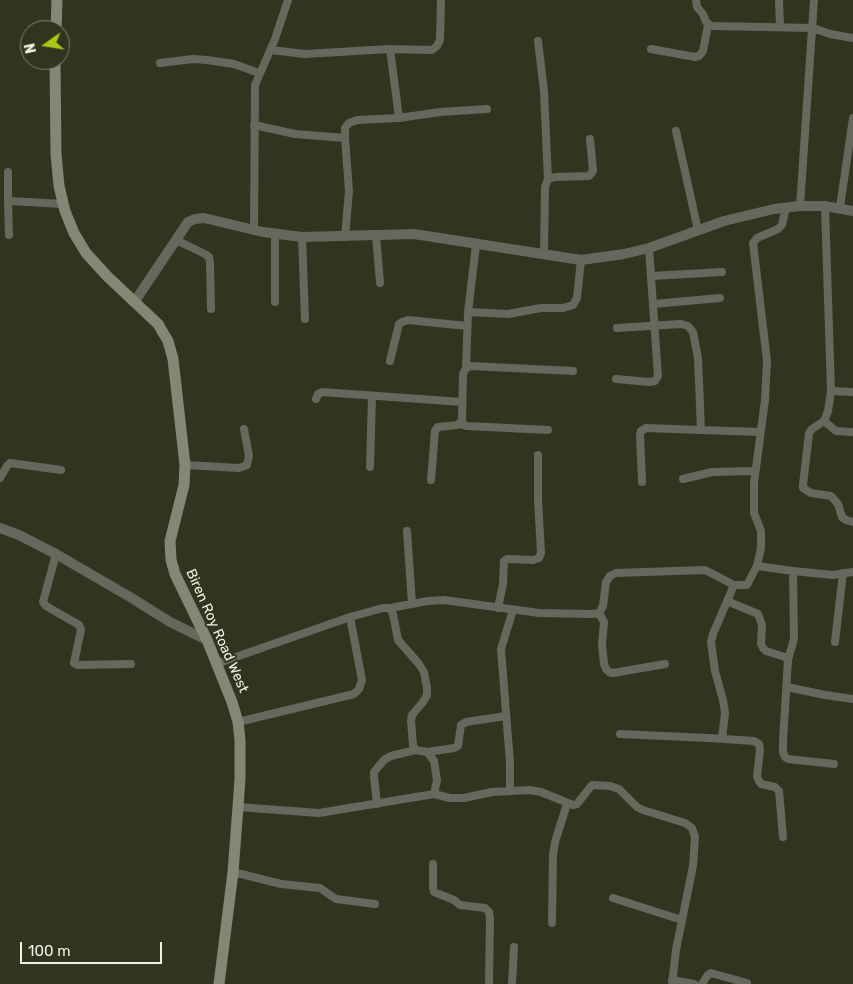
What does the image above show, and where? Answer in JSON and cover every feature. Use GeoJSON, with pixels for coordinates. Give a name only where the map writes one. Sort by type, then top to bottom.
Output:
{"type":"FeatureCollection","features":[{"type":"Feature","properties":{"kind":"main road"},"geometry":{"type":"LineString","coordinates":[[56,20],[57,0]]}},
{"type":"Feature","properties":{"kind":"main road","name":"Biren Roy Road West"},"geometry":{"type":"LineString","coordinates":[[55,70],[56,154],[59,186],[74,233],[86,253],[108,277],[158,324],[168,341],[173,359],[185,465],[184,485],[170,541],[171,560],[175,574],[207,640],[238,722],[240,750],[238,806],[233,872],[219,984]]}},
{"type":"Feature","properties":{"kind":"street"},"geometry":{"type":"LineString","coordinates":[[254,230],[254,94],[259,73],[271,50],[288,0]]}},
{"type":"Feature","properties":{"kind":"street"},"geometry":{"type":"LineString","coordinates":[[271,50],[305,54],[432,50],[440,40],[441,0]]}},
{"type":"Feature","properties":{"kind":"street"},"geometry":{"type":"LineString","coordinates":[[651,49],[695,57],[699,56],[703,51],[708,25],[697,7],[696,0]]}},
{"type":"Feature","properties":{"kind":"street"},"geometry":{"type":"LineString","coordinates":[[779,0],[780,26]]}},
{"type":"Feature","properties":{"kind":"street"},"geometry":{"type":"LineString","coordinates":[[800,206],[814,0]]}},
{"type":"Feature","properties":{"kind":"street"},"geometry":{"type":"LineString","coordinates":[[708,25],[813,28],[830,34],[853,38]]}},
{"type":"Feature","properties":{"kind":"street"},"geometry":{"type":"LineString","coordinates":[[538,42],[544,91],[548,179],[545,187],[544,253]]}},
{"type":"Feature","properties":{"kind":"street"},"geometry":{"type":"LineString","coordinates":[[390,50],[399,118]]}},
{"type":"Feature","properties":{"kind":"street"},"geometry":{"type":"LineString","coordinates":[[160,63],[207,60],[234,64],[259,73]]}},
{"type":"Feature","properties":{"kind":"street"},"geometry":{"type":"LineString","coordinates":[[345,236],[349,191],[345,128],[349,122],[487,109]]}},
{"type":"Feature","properties":{"kind":"street"},"geometry":{"type":"LineString","coordinates":[[840,207],[853,118]]}},
{"type":"Feature","properties":{"kind":"street"},"geometry":{"type":"LineString","coordinates":[[254,125],[295,134],[345,138]]}},
{"type":"Feature","properties":{"kind":"street"},"geometry":{"type":"LineString","coordinates":[[676,131],[698,230]]}},
{"type":"Feature","properties":{"kind":"street"},"geometry":{"type":"LineString","coordinates":[[548,179],[589,176],[592,171],[590,139]]}},
{"type":"Feature","properties":{"kind":"street"},"geometry":{"type":"LineString","coordinates":[[8,172],[4,192],[8,202],[9,234]]}},
{"type":"Feature","properties":{"kind":"street"},"geometry":{"type":"LineString","coordinates":[[8,202],[64,204]]}},
{"type":"Feature","properties":{"kind":"street"},"geometry":{"type":"LineString","coordinates":[[135,301],[188,222],[194,218],[204,218],[275,234],[302,236],[414,234],[581,260],[616,256],[649,248],[752,213],[800,206],[840,207],[853,210]]}},
{"type":"Feature","properties":{"kind":"street"},"geometry":{"type":"LineString","coordinates":[[825,206],[831,391],[828,411],[824,421],[809,433],[804,488],[811,493],[831,496],[838,504],[842,516],[846,520],[853,522]]}},
{"type":"Feature","properties":{"kind":"street"},"geometry":{"type":"LineString","coordinates":[[666,664],[613,673],[606,669],[602,646],[604,622],[600,613],[603,606],[606,582],[610,576],[616,574],[705,570],[734,585],[747,585],[756,566],[762,537],[754,513],[754,471],[765,400],[767,361],[753,243],[757,238],[778,229],[782,225],[786,207]]}},
{"type":"Feature","properties":{"kind":"street"},"geometry":{"type":"LineString","coordinates":[[275,234],[275,302]]}},
{"type":"Feature","properties":{"kind":"street"},"geometry":{"type":"LineString","coordinates":[[376,235],[380,283]]}},
{"type":"Feature","properties":{"kind":"street"},"geometry":{"type":"LineString","coordinates":[[302,236],[305,320]]}},
{"type":"Feature","properties":{"kind":"street"},"geometry":{"type":"LineString","coordinates":[[176,240],[208,257],[210,263],[211,309]]}},
{"type":"Feature","properties":{"kind":"street"},"geometry":{"type":"LineString","coordinates":[[476,244],[468,312],[466,368],[463,374],[463,425],[548,430]]}},
{"type":"Feature","properties":{"kind":"street"},"geometry":{"type":"LineString","coordinates":[[616,379],[650,382],[655,381],[658,376],[649,248]]}},
{"type":"Feature","properties":{"kind":"street"},"geometry":{"type":"LineString","coordinates":[[468,312],[508,314],[541,308],[563,308],[573,305],[577,298],[581,260]]}},
{"type":"Feature","properties":{"kind":"street"},"geometry":{"type":"LineString","coordinates":[[652,276],[722,272]]}},
{"type":"Feature","properties":{"kind":"street"},"geometry":{"type":"LineString","coordinates":[[654,304],[720,298]]}},
{"type":"Feature","properties":{"kind":"street"},"geometry":{"type":"LineString","coordinates":[[390,362],[399,324],[402,322],[408,320],[467,326]]}},
{"type":"Feature","properties":{"kind":"street"},"geometry":{"type":"LineString","coordinates":[[618,328],[681,324],[688,326],[693,332],[700,372],[701,430]]}},
{"type":"Feature","properties":{"kind":"street"},"geometry":{"type":"LineString","coordinates":[[466,368],[471,366],[573,371]]}},
{"type":"Feature","properties":{"kind":"street"},"geometry":{"type":"LineString","coordinates":[[831,391],[853,392]]}},
{"type":"Feature","properties":{"kind":"street"},"geometry":{"type":"LineString","coordinates":[[316,399],[318,394],[322,392],[462,402]]}},
{"type":"Feature","properties":{"kind":"street"},"geometry":{"type":"LineString","coordinates":[[370,467],[372,396]]}},
{"type":"Feature","properties":{"kind":"street"},"geometry":{"type":"LineString","coordinates":[[431,480],[435,431],[438,427],[458,425],[462,420]]}},
{"type":"Feature","properties":{"kind":"street"},"geometry":{"type":"LineString","coordinates":[[824,421],[836,431],[853,432]]}},
{"type":"Feature","properties":{"kind":"street"},"geometry":{"type":"LineString","coordinates":[[642,482],[640,434],[646,428],[759,432]]}},
{"type":"Feature","properties":{"kind":"street"},"geometry":{"type":"LineString","coordinates":[[185,465],[239,468],[247,465],[249,456],[244,429]]}},
{"type":"Feature","properties":{"kind":"street"},"geometry":{"type":"LineString","coordinates":[[498,608],[503,584],[504,561],[507,559],[533,560],[539,558],[541,553],[538,455]]}},
{"type":"Feature","properties":{"kind":"street"},"geometry":{"type":"LineString","coordinates":[[0,478],[10,463],[61,470]]}},
{"type":"Feature","properties":{"kind":"street"},"geometry":{"type":"LineString","coordinates":[[683,480],[704,473],[754,471]]}},
{"type":"Feature","properties":{"kind":"street"},"geometry":{"type":"LineString","coordinates":[[0,528],[19,535],[56,554],[170,622],[207,640]]}},
{"type":"Feature","properties":{"kind":"street"},"geometry":{"type":"LineString","coordinates":[[407,531],[412,603]]}},
{"type":"Feature","properties":{"kind":"street"},"geometry":{"type":"LineString","coordinates":[[56,554],[43,602],[46,606],[79,625],[81,630],[74,663],[77,665],[131,664]]}},
{"type":"Feature","properties":{"kind":"street"},"geometry":{"type":"LineString","coordinates":[[756,566],[833,575],[853,572]]}},
{"type":"Feature","properties":{"kind":"street"},"geometry":{"type":"LineString","coordinates":[[793,571],[794,638],[788,660],[782,741],[785,757],[788,759],[834,764]]}},
{"type":"Feature","properties":{"kind":"street"},"geometry":{"type":"LineString","coordinates":[[835,642],[843,574]]}},
{"type":"Feature","properties":{"kind":"street"},"geometry":{"type":"LineString","coordinates":[[722,739],[725,713],[715,671],[711,642],[734,585]]}},
{"type":"Feature","properties":{"kind":"street"},"geometry":{"type":"LineString","coordinates":[[216,664],[350,617],[383,608],[412,603],[444,600],[539,613],[600,613]]}},
{"type":"Feature","properties":{"kind":"street"},"geometry":{"type":"LineString","coordinates":[[727,601],[758,614],[762,625],[762,648],[786,657],[788,660]]}},
{"type":"Feature","properties":{"kind":"street"},"geometry":{"type":"LineString","coordinates":[[390,608],[398,640],[420,664],[424,672],[427,688],[423,702],[412,715],[413,745],[415,750]]}},
{"type":"Feature","properties":{"kind":"street"},"geometry":{"type":"LineString","coordinates":[[510,790],[510,763],[502,649],[514,610]]}},
{"type":"Feature","properties":{"kind":"street"},"geometry":{"type":"LineString","coordinates":[[238,722],[354,694],[359,689],[362,680],[350,617]]}},
{"type":"Feature","properties":{"kind":"street"},"geometry":{"type":"LineString","coordinates":[[787,687],[853,699]]}},
{"type":"Feature","properties":{"kind":"street"},"geometry":{"type":"LineString","coordinates":[[378,804],[374,772],[384,760],[391,756],[415,750],[427,752],[454,748],[458,746],[461,725],[466,722],[506,716]]}},
{"type":"Feature","properties":{"kind":"street"},"geometry":{"type":"LineString","coordinates":[[620,734],[754,741],[759,744],[757,776],[761,784],[776,788],[779,791],[783,837]]}},
{"type":"Feature","properties":{"kind":"street"},"geometry":{"type":"LineString","coordinates":[[427,752],[434,762],[436,780],[434,794]]}},
{"type":"Feature","properties":{"kind":"street"},"geometry":{"type":"LineString","coordinates":[[238,806],[319,813],[434,794],[450,798],[464,798],[510,790],[541,792],[567,804],[577,804],[592,785],[610,786],[619,789],[643,810],[685,823],[692,828],[694,837],[693,866],[672,982],[694,984]]}},
{"type":"Feature","properties":{"kind":"street"},"geometry":{"type":"LineString","coordinates":[[552,922],[552,855],[554,842],[567,804]]}},
{"type":"Feature","properties":{"kind":"street"},"geometry":{"type":"LineString","coordinates":[[433,864],[434,892],[454,900],[460,905],[485,908],[489,912],[489,984]]}},
{"type":"Feature","properties":{"kind":"street"},"geometry":{"type":"LineString","coordinates":[[233,872],[281,884],[320,888],[336,899],[375,904]]}},
{"type":"Feature","properties":{"kind":"street"},"geometry":{"type":"LineString","coordinates":[[613,898],[682,920]]}},
{"type":"Feature","properties":{"kind":"street"},"geometry":{"type":"LineString","coordinates":[[512,984],[514,947]]}},
{"type":"Feature","properties":{"kind":"street"},"geometry":{"type":"LineString","coordinates":[[702,984],[711,973],[747,983]]}}]}
